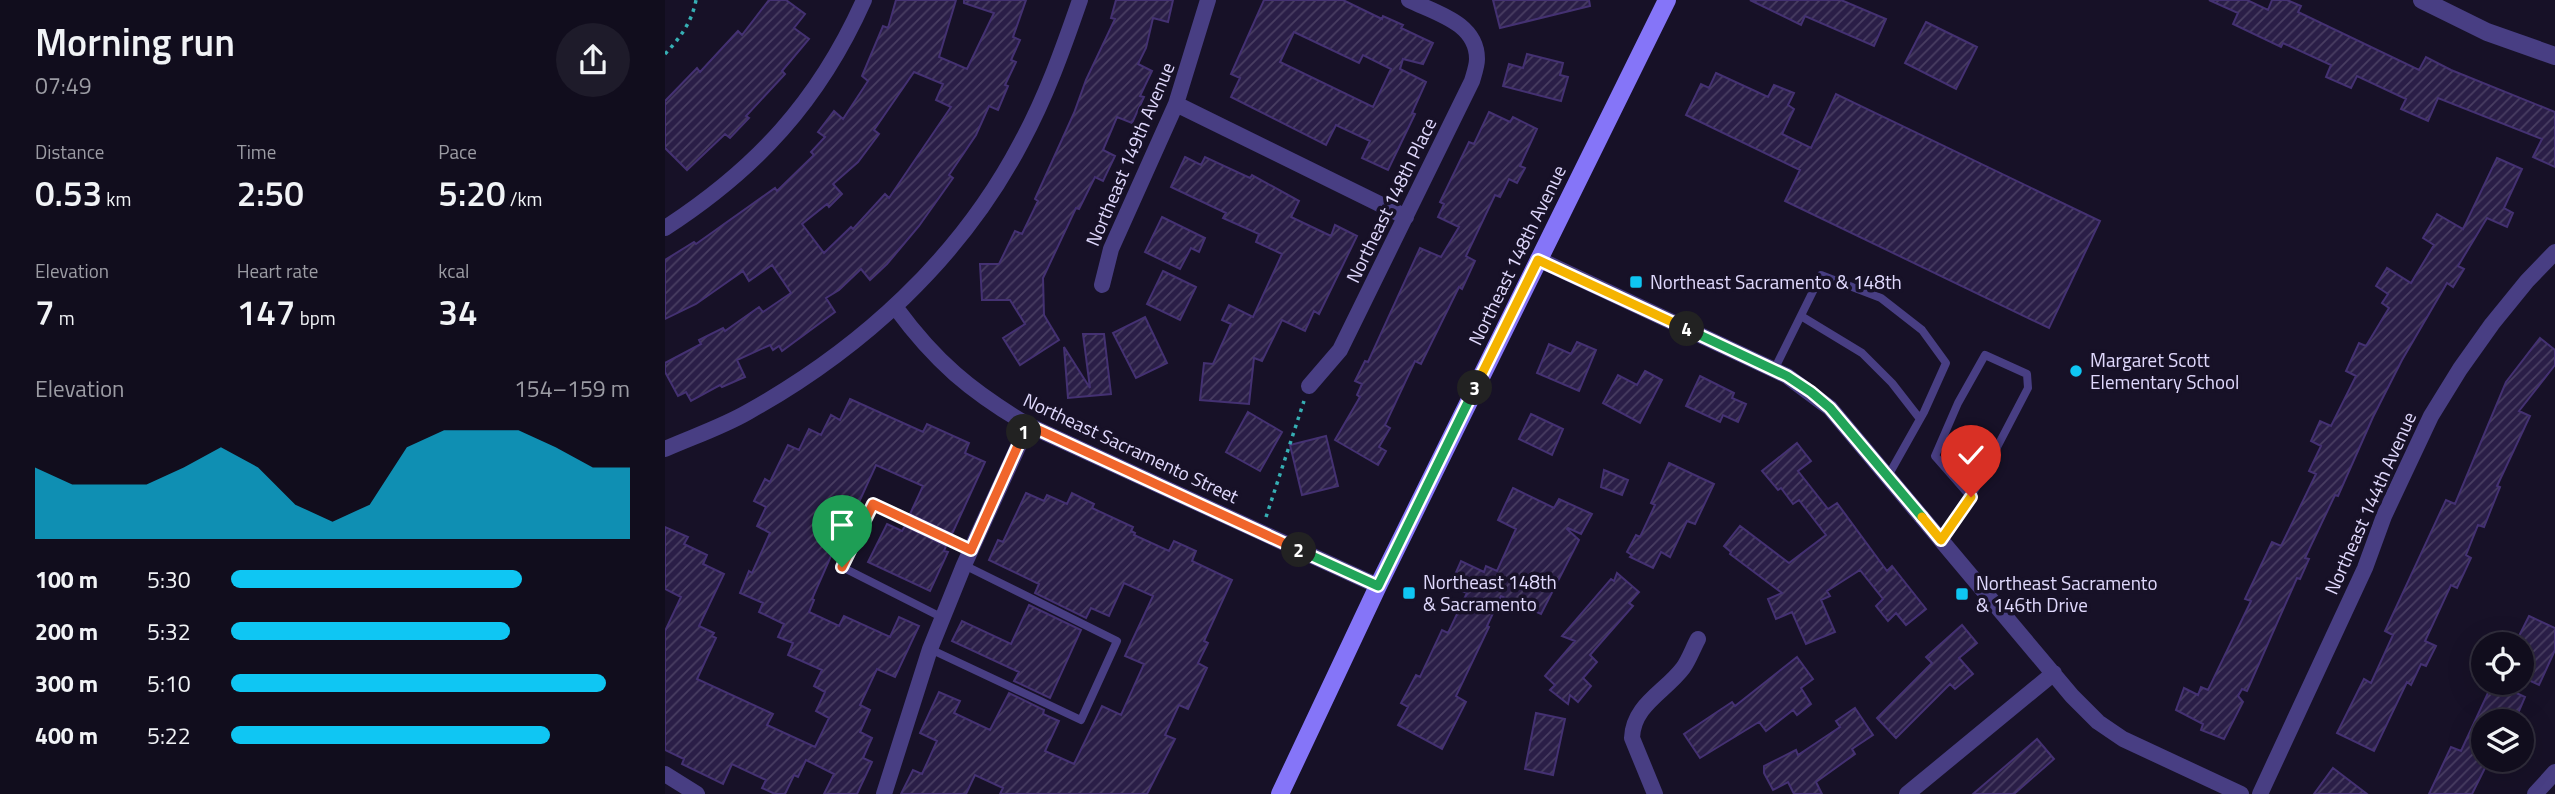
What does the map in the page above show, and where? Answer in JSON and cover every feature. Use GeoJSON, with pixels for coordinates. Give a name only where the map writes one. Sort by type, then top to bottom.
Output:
{"type":"FeatureCollection","features":[{"type":"Feature","properties":{"kind":"main road","name":"Northeast 148th Avenue"},"geometry":{"type":"LineString","coordinates":[[1280,794],[1378,586],[1667,0]]}},
{"type":"Feature","properties":{"kind":"street"},"geometry":{"type":"LineString","coordinates":[[665,228],[713,195],[754,161],[783,130],[820,82],[864,0]]}},
{"type":"Feature","properties":{"kind":"street"},"geometry":{"type":"LineString","coordinates":[[665,449],[745,414],[804,379],[895,308],[929,274],[997,184],[1021,144],[1044,98],[1080,0]]}},
{"type":"Feature","properties":{"kind":"street","name":"Northeast 149th Avenue"},"geometry":{"type":"LineString","coordinates":[[1102,285],[1111,249],[1176,104],[1208,0]]}},
{"type":"Feature","properties":{"kind":"street","name":"Northeast 148th Place"},"geometry":{"type":"LineString","coordinates":[[1309,386],[1340,350],[1472,81],[1478,60],[1473,39],[1461,25],[1409,0]]}},
{"type":"Feature","properties":{"kind":"street"},"geometry":{"type":"LineString","coordinates":[[2422,0],[2487,32],[2555,56]]}},
{"type":"Feature","properties":{"kind":"street"},"geometry":{"type":"LineString","coordinates":[[1176,104],[1406,217]]}},
{"type":"Feature","properties":{"kind":"street","name":"Northeast 144th Avenue"},"geometry":{"type":"LineString","coordinates":[[2260,794],[2365,568],[2384,516],[2431,416],[2492,324],[2555,252]]}},
{"type":"Feature","properties":{"kind":"street"},"geometry":{"type":"LineString","coordinates":[[1538,260],[1774,370],[1811,392],[1830,408],[2098,722],[2115,733],[2241,794]]}},
{"type":"Feature","properties":{"kind":"street","name":"Northeast Sacramento Street"},"geometry":{"type":"LineString","coordinates":[[895,308],[935,355],[988,402],[1028,425],[1378,586]]}},
{"type":"Feature","properties":{"kind":"street"},"geometry":{"type":"LineString","coordinates":[[884,794],[930,649],[964,565],[1028,425]]}},
{"type":"Feature","properties":{"kind":"street"},"geometry":{"type":"LineString","coordinates":[[1655,794],[1632,738],[1632,728],[1636,715],[1683,668],[1698,639]]}},
{"type":"Feature","properties":{"kind":"street"},"geometry":{"type":"LineString","coordinates":[[1907,794],[2054,673]]}},
{"type":"Feature","properties":{"kind":"street"},"geometry":{"type":"LineString","coordinates":[[2535,794],[2555,772]]}},
{"type":"Feature","properties":{"kind":"street"},"geometry":{"type":"LineString","coordinates":[[665,774],[697,794]]}},
{"type":"Feature","properties":{"kind":"lane"},"geometry":{"type":"LineString","coordinates":[[1774,370],[1821,275],[1881,298],[1922,330],[1946,363],[1920,419],[1888,476]]}},
{"type":"Feature","properties":{"kind":"lane"},"geometry":{"type":"LineString","coordinates":[[1801,316],[1862,352],[1892,383],[1920,419]]}},
{"type":"Feature","properties":{"kind":"lane"},"geometry":{"type":"LineString","coordinates":[[1941,540],[1971,497],[2028,388],[2027,374],[1985,355],[1958,403],[1935,456],[1971,497]]}},
{"type":"Feature","properties":{"kind":"lane"},"geometry":{"type":"LineString","coordinates":[[943,618],[842,567],[873,504],[971,550]]}},
{"type":"Feature","properties":{"kind":"lane"},"geometry":{"type":"LineString","coordinates":[[930,649],[1081,720],[1117,642],[964,565]]}},
{"type":"Feature","properties":{"kind":"path"},"geometry":{"type":"LineString","coordinates":[[665,54],[680,38],[694,13],[696,0]]}},
{"type":"Feature","properties":{"kind":"path"},"geometry":{"type":"LineString","coordinates":[[1259,531],[1269,509],[1309,386]]}},
{"type":"Feature","properties":{"kind":"building"},"geometry":{"type":"Polygon","coordinates":[[[769,0],[786,0],[805,14],[794,28],[809,39],[782,71],[785,74],[746,116],[749,118],[730,138],[725,134],[687,170],[665,148],[665,101],[697,68],[700,72],[738,31],[742,35],[769,0]]]}},
{"type":"Feature","properties":{"kind":"building"},"geometry":{"type":"Polygon","coordinates":[[[896,0],[956,0],[939,57],[967,69],[994,13],[964,3],[964,0],[1026,0],[1013,37],[1020,40],[1011,60],[1016,62],[1005,85],[1008,86],[998,110],[989,106],[976,135],[949,175],[953,178],[919,226],[887,264],[870,280],[861,269],[839,290],[826,298],[835,312],[782,351],[779,346],[773,350],[770,345],[737,360],[745,377],[722,387],[720,385],[691,401],[686,392],[678,396],[665,372],[665,363],[701,344],[699,340],[723,328],[725,331],[759,307],[763,312],[791,293],[772,265],[749,281],[743,271],[696,304],[665,319],[665,260],[694,242],[696,244],[775,188],[777,191],[814,155],[811,152],[825,137],[818,132],[834,111],[843,119],[868,81],[862,76],[883,26],[888,28],[896,0]],[[914,72],[874,130],[879,134],[858,162],[833,184],[842,194],[829,207],[827,204],[802,224],[824,253],[851,227],[853,229],[885,194],[889,198],[951,107],[936,100],[943,84],[914,72]]]}},
{"type":"Feature","properties":{"kind":"building"},"geometry":{"type":"Polygon","coordinates":[[[1116,0],[1173,0],[1168,22],[1153,18],[1146,48],[1138,64],[1152,71],[1140,96],[1144,97],[1132,123],[1117,117],[1103,150],[1115,156],[1103,181],[1095,177],[1079,209],[1076,208],[1043,278],[1044,315],[1059,340],[1020,365],[1003,338],[1025,324],[1010,300],[982,300],[980,264],[999,264],[1015,231],[1022,234],[1038,201],[1035,199],[1086,80],[1115,19],[1111,18],[1116,0]]]}},
{"type":"Feature","properties":{"kind":"building"},"geometry":{"type":"Polygon","coordinates":[[[1264,0],[1343,0],[1382,19],[1383,16],[1403,25],[1401,28],[1433,43],[1423,64],[1403,59],[1400,69],[1426,82],[1412,113],[1415,114],[1388,170],[1362,158],[1370,141],[1336,125],[1326,145],[1231,97],[1240,78],[1231,74],[1264,0]],[[1294,32],[1280,62],[1373,107],[1391,69],[1363,55],[1359,63],[1294,32]]]}},
{"type":"Feature","properties":{"kind":"building"},"geometry":{"type":"Polygon","coordinates":[[[1493,0],[1589,0],[1590,6],[1500,28],[1493,0]]]}},
{"type":"Feature","properties":{"kind":"building"},"geometry":{"type":"Polygon","coordinates":[[[1750,0],[1841,0],[1886,19],[1874,46],[1805,16],[1801,25],[1750,0]]]}},
{"type":"Feature","properties":{"kind":"building"},"geometry":{"type":"Polygon","coordinates":[[[2209,0],[2247,0],[2268,10],[2272,0],[2287,0],[2301,6],[2298,12],[2419,70],[2426,57],[2451,70],[2555,112],[2555,167],[2533,157],[2542,139],[2438,98],[2428,121],[2401,109],[2406,99],[2357,76],[2351,88],[2326,77],[2331,65],[2283,43],[2281,47],[2233,24],[2238,13],[2209,0]]]}},
{"type":"Feature","properties":{"kind":"building"},"geometry":{"type":"Polygon","coordinates":[[[1926,22],[1977,47],[1956,89],[1905,63],[1926,22]]]}},
{"type":"Feature","properties":{"kind":"building"},"geometry":{"type":"Polygon","coordinates":[[[1527,54],[1563,63],[1560,75],[1568,77],[1561,101],[1503,86],[1509,64],[1523,68],[1527,54]]]}},
{"type":"Feature","properties":{"kind":"building"},"geometry":{"type":"Polygon","coordinates":[[[1716,73],[1768,97],[1774,85],[1794,93],[1788,105],[1794,109],[1782,134],[1811,148],[1836,94],[2100,221],[2049,328],[1785,201],[1800,170],[1686,115],[1701,84],[1709,88],[1716,73]]]}},
{"type":"Feature","properties":{"kind":"building"},"geometry":{"type":"Polygon","coordinates":[[[1489,112],[1510,122],[1513,117],[1537,129],[1520,166],[1525,168],[1517,183],[1509,179],[1500,197],[1495,195],[1466,256],[1475,261],[1462,289],[1459,287],[1421,364],[1415,361],[1385,425],[1390,428],[1379,447],[1386,451],[1378,465],[1335,440],[1360,397],[1357,395],[1362,384],[1355,381],[1365,361],[1368,362],[1420,248],[1441,257],[1459,227],[1438,217],[1444,204],[1440,202],[1469,142],[1474,144],[1489,112]]]}},
{"type":"Feature","properties":{"kind":"building"},"geometry":{"type":"Polygon","coordinates":[[[1185,157],[1201,165],[1205,157],[1250,178],[1252,175],[1299,201],[1291,217],[1331,236],[1335,225],[1357,236],[1319,314],[1314,311],[1305,331],[1282,320],[1262,361],[1254,358],[1249,404],[1200,400],[1204,363],[1213,364],[1231,324],[1222,320],[1229,305],[1253,317],[1282,254],[1256,242],[1259,234],[1223,218],[1226,213],[1171,187],[1185,157]]]}},
{"type":"Feature","properties":{"kind":"building"},"geometry":{"type":"Polygon","coordinates":[[[2497,158],[2522,169],[2504,208],[2513,213],[2507,227],[2487,218],[2458,266],[2464,269],[2453,287],[2447,283],[2402,360],[2338,496],[2335,495],[2305,558],[2309,559],[2300,579],[2297,578],[2247,691],[2242,689],[2238,696],[2243,702],[2224,739],[2201,730],[2203,724],[2176,710],[2184,688],[2198,695],[2201,687],[2208,690],[2251,601],[2245,599],[2272,542],[2281,546],[2316,474],[2309,471],[2321,446],[2311,441],[2320,421],[2331,426],[2356,376],[2346,371],[2359,343],[2366,346],[2389,308],[2382,303],[2388,294],[2376,286],[2387,268],[2411,283],[2434,245],[2423,238],[2437,214],[2463,229],[2497,158]]]}},
{"type":"Feature","properties":{"kind":"building"},"geometry":{"type":"Polygon","coordinates":[[[1162,217],[1205,238],[1199,252],[1191,248],[1180,269],[1145,252],[1162,217]]]}},
{"type":"Feature","properties":{"kind":"building"},"geometry":{"type":"Polygon","coordinates":[[[1163,271],[1196,287],[1180,320],[1147,304],[1163,271]]]}},
{"type":"Feature","properties":{"kind":"building"},"geometry":{"type":"Polygon","coordinates":[[[1145,317],[1167,363],[1136,378],[1113,333],[1145,317]]]}},
{"type":"Feature","properties":{"kind":"building"},"geometry":{"type":"Polygon","coordinates":[[[1083,334],[1104,334],[1111,394],[1068,398],[1064,347],[1090,388],[1083,334]]]}},
{"type":"Feature","properties":{"kind":"building"},"geometry":{"type":"Polygon","coordinates":[[[2540,338],[2555,350],[2555,365],[2519,411],[2530,416],[2497,486],[2500,487],[2484,527],[2478,525],[2466,555],[2471,558],[2457,588],[2451,585],[2425,641],[2436,646],[2426,666],[2421,664],[2411,685],[2407,682],[2374,751],[2337,733],[2364,679],[2371,683],[2393,635],[2385,631],[2446,500],[2455,504],[2506,382],[2540,338]]]}},
{"type":"Feature","properties":{"kind":"building"},"geometry":{"type":"Polygon","coordinates":[[[1577,342],[1596,350],[1579,391],[1537,373],[1549,344],[1571,354],[1577,342]]]}},
{"type":"Feature","properties":{"kind":"building"},"geometry":{"type":"Polygon","coordinates":[[[1645,371],[1662,380],[1640,423],[1603,403],[1618,375],[1637,385],[1645,371]]]}},
{"type":"Feature","properties":{"kind":"building"},"geometry":{"type":"Polygon","coordinates":[[[1700,376],[1734,393],[1732,398],[1746,404],[1738,422],[1723,415],[1720,422],[1686,406],[1700,376]]]}},
{"type":"Feature","properties":{"kind":"building"},"geometry":{"type":"Polygon","coordinates":[[[850,399],[923,432],[927,424],[969,443],[965,453],[985,462],[952,534],[910,514],[923,486],[876,465],[849,524],[846,522],[812,599],[814,600],[809,612],[839,626],[844,616],[890,637],[899,617],[919,626],[895,677],[877,669],[860,705],[870,710],[860,732],[872,738],[863,758],[872,762],[857,794],[824,794],[834,774],[806,760],[798,777],[794,775],[785,794],[775,794],[762,788],[766,780],[732,764],[723,784],[682,764],[684,759],[665,750],[665,631],[681,597],[665,589],[665,527],[688,537],[684,544],[707,555],[703,564],[724,574],[699,626],[714,633],[712,636],[716,638],[697,679],[773,714],[767,725],[815,747],[829,718],[816,711],[825,692],[814,686],[822,670],[788,655],[793,643],[778,637],[784,624],[759,612],[763,603],[740,593],[770,533],[757,526],[766,507],[754,501],[765,479],[770,482],[788,445],[799,450],[809,429],[821,435],[831,415],[840,420],[850,399]]]}},
{"type":"Feature","properties":{"kind":"building"},"geometry":{"type":"Polygon","coordinates":[[[1248,412],[1282,432],[1260,471],[1226,452],[1248,412]]]}},
{"type":"Feature","properties":{"kind":"building"},"geometry":{"type":"Polygon","coordinates":[[[1531,414],[1563,429],[1552,455],[1519,439],[1531,414]]]}},
{"type":"Feature","properties":{"kind":"building"},"geometry":{"type":"Polygon","coordinates":[[[1326,436],[1338,486],[1302,495],[1290,445],[1326,436]]]}},
{"type":"Feature","properties":{"kind":"building"},"geometry":{"type":"Polygon","coordinates":[[[1797,443],[1811,461],[1798,471],[1828,509],[1837,503],[1887,571],[1892,566],[1926,609],[1906,625],[1896,613],[1888,621],[1876,606],[1883,599],[1860,570],[1827,591],[1830,596],[1821,600],[1835,632],[1806,644],[1792,612],[1776,619],[1768,599],[1782,593],[1730,554],[1724,546],[1740,526],[1789,563],[1826,535],[1799,500],[1793,504],[1781,488],[1778,490],[1762,471],[1797,443]]]}},
{"type":"Feature","properties":{"kind":"building"},"geometry":{"type":"Polygon","coordinates":[[[1669,463],[1714,484],[1695,524],[1687,521],[1670,557],[1661,552],[1653,568],[1630,557],[1632,555],[1627,552],[1636,535],[1640,537],[1655,505],[1651,503],[1669,463]]]}},
{"type":"Feature","properties":{"kind":"building"},"geometry":{"type":"Polygon","coordinates":[[[1604,470],[1628,480],[1622,495],[1601,487],[1604,470]]]}},
{"type":"Feature","properties":{"kind":"building"},"geometry":{"type":"Polygon","coordinates":[[[1513,488],[1554,508],[1559,499],[1592,514],[1581,534],[1567,529],[1579,540],[1541,614],[1501,596],[1456,696],[1466,702],[1442,749],[1398,725],[1408,707],[1401,703],[1416,675],[1420,677],[1442,630],[1448,633],[1467,593],[1450,586],[1461,561],[1484,572],[1486,566],[1497,571],[1516,529],[1498,520],[1513,488]]]}},
{"type":"Feature","properties":{"kind":"building"},"geometry":{"type":"Polygon","coordinates":[[[1026,493],[1044,501],[1047,495],[1067,504],[1072,493],[1094,504],[1092,508],[1133,527],[1131,531],[1134,535],[1169,551],[1174,541],[1196,551],[1192,561],[1232,580],[1204,641],[1208,643],[1198,663],[1207,668],[1188,709],[1179,705],[1165,735],[1175,739],[1147,794],[1000,794],[1003,788],[975,775],[966,794],[901,794],[913,770],[922,774],[937,741],[920,733],[939,692],[960,701],[954,713],[990,730],[1009,693],[1044,710],[1043,714],[1059,721],[1045,751],[1074,764],[1102,706],[1121,715],[1144,664],[1125,656],[1153,596],[1124,583],[1109,616],[1091,608],[1086,618],[1035,593],[1039,584],[989,560],[998,540],[1003,542],[1026,493]]]}},
{"type":"Feature","properties":{"kind":"building"},"geometry":{"type":"Polygon","coordinates":[[[887,524],[902,531],[905,526],[946,546],[944,551],[948,552],[930,591],[868,562],[887,524]]]}},
{"type":"Feature","properties":{"kind":"building"},"geometry":{"type":"Polygon","coordinates":[[[1617,573],[1639,592],[1629,603],[1633,606],[1590,655],[1597,662],[1583,678],[1591,686],[1578,702],[1570,695],[1568,704],[1550,690],[1555,685],[1545,676],[1575,641],[1562,636],[1611,579],[1614,581],[1617,573]]]}},
{"type":"Feature","properties":{"kind":"building"},"geometry":{"type":"Polygon","coordinates":[[[1029,605],[1081,630],[1050,698],[1014,681],[1019,672],[952,641],[962,621],[1011,644],[1029,605]]]}},
{"type":"Feature","properties":{"kind":"building"},"geometry":{"type":"Polygon","coordinates":[[[2529,616],[2555,628],[2555,650],[2539,685],[2534,683],[2534,632],[2521,632],[2529,616]]]}},
{"type":"Feature","properties":{"kind":"building"},"geometry":{"type":"Polygon","coordinates":[[[1962,625],[1977,643],[1959,658],[1973,674],[1955,689],[1950,684],[1896,738],[1877,718],[1932,663],[1926,657],[1962,625]]]}},
{"type":"Feature","properties":{"kind":"building"},"geometry":{"type":"Polygon","coordinates":[[[1797,657],[1813,679],[1801,688],[1811,704],[1797,715],[1793,710],[1766,731],[1759,722],[1700,758],[1684,734],[1732,702],[1735,706],[1797,657]]]}},
{"type":"Feature","properties":{"kind":"building"},"geometry":{"type":"Polygon","coordinates":[[[2487,695],[2525,697],[2520,709],[2480,709],[2487,695]]]}},
{"type":"Feature","properties":{"kind":"building"},"geometry":{"type":"Polygon","coordinates":[[[1855,708],[1873,735],[1852,749],[1855,754],[1816,782],[1822,794],[1794,794],[1788,782],[1773,790],[1764,773],[1764,766],[1796,750],[1798,755],[1840,727],[1836,721],[1855,708]]]}},
{"type":"Feature","properties":{"kind":"building"},"geometry":{"type":"Polygon","coordinates":[[[1536,713],[1565,719],[1553,775],[1525,769],[1536,713]]]}},
{"type":"Feature","properties":{"kind":"building"},"geometry":{"type":"Polygon","coordinates":[[[2471,729],[2471,772],[2483,772],[2472,794],[2429,794],[2451,747],[2461,751],[2471,729]]]}},
{"type":"Feature","properties":{"kind":"building"},"geometry":{"type":"Polygon","coordinates":[[[2037,739],[2054,759],[2014,794],[1973,794],[2037,739]]]}},
{"type":"Feature","properties":{"kind":"building"},"geometry":{"type":"Polygon","coordinates":[[[2333,768],[2367,794],[2314,794],[2333,768]]]}},
{"type":"Feature","properties":{"kind":"place","name":"Northeast Sacramento & 148th"},"geometry":{"type":"Point","coordinates":[1636,282]}},
{"type":"Feature","properties":{"kind":"place","name":"Margaret Scott Elementary School"},"geometry":{"type":"Point","coordinates":[2076,371]}},
{"type":"Feature","properties":{"kind":"place","name":"Northeast 148th & Sacramento"},"geometry":{"type":"Point","coordinates":[1409,593]}},
{"type":"Feature","properties":{"kind":"place","name":"Northeast Sacramento & 146th Drive"},"geometry":{"type":"Point","coordinates":[1962,594]}},
{"type":"Feature","properties":{"kind":"route"},"geometry":{"type":"LineString","coordinates":[[842,567],[873,504],[971,550],[1028,425],[1378,586],[1538,260],[1787,376],[1811,392],[1830,408],[1941,540],[1971,497]]}}]}
